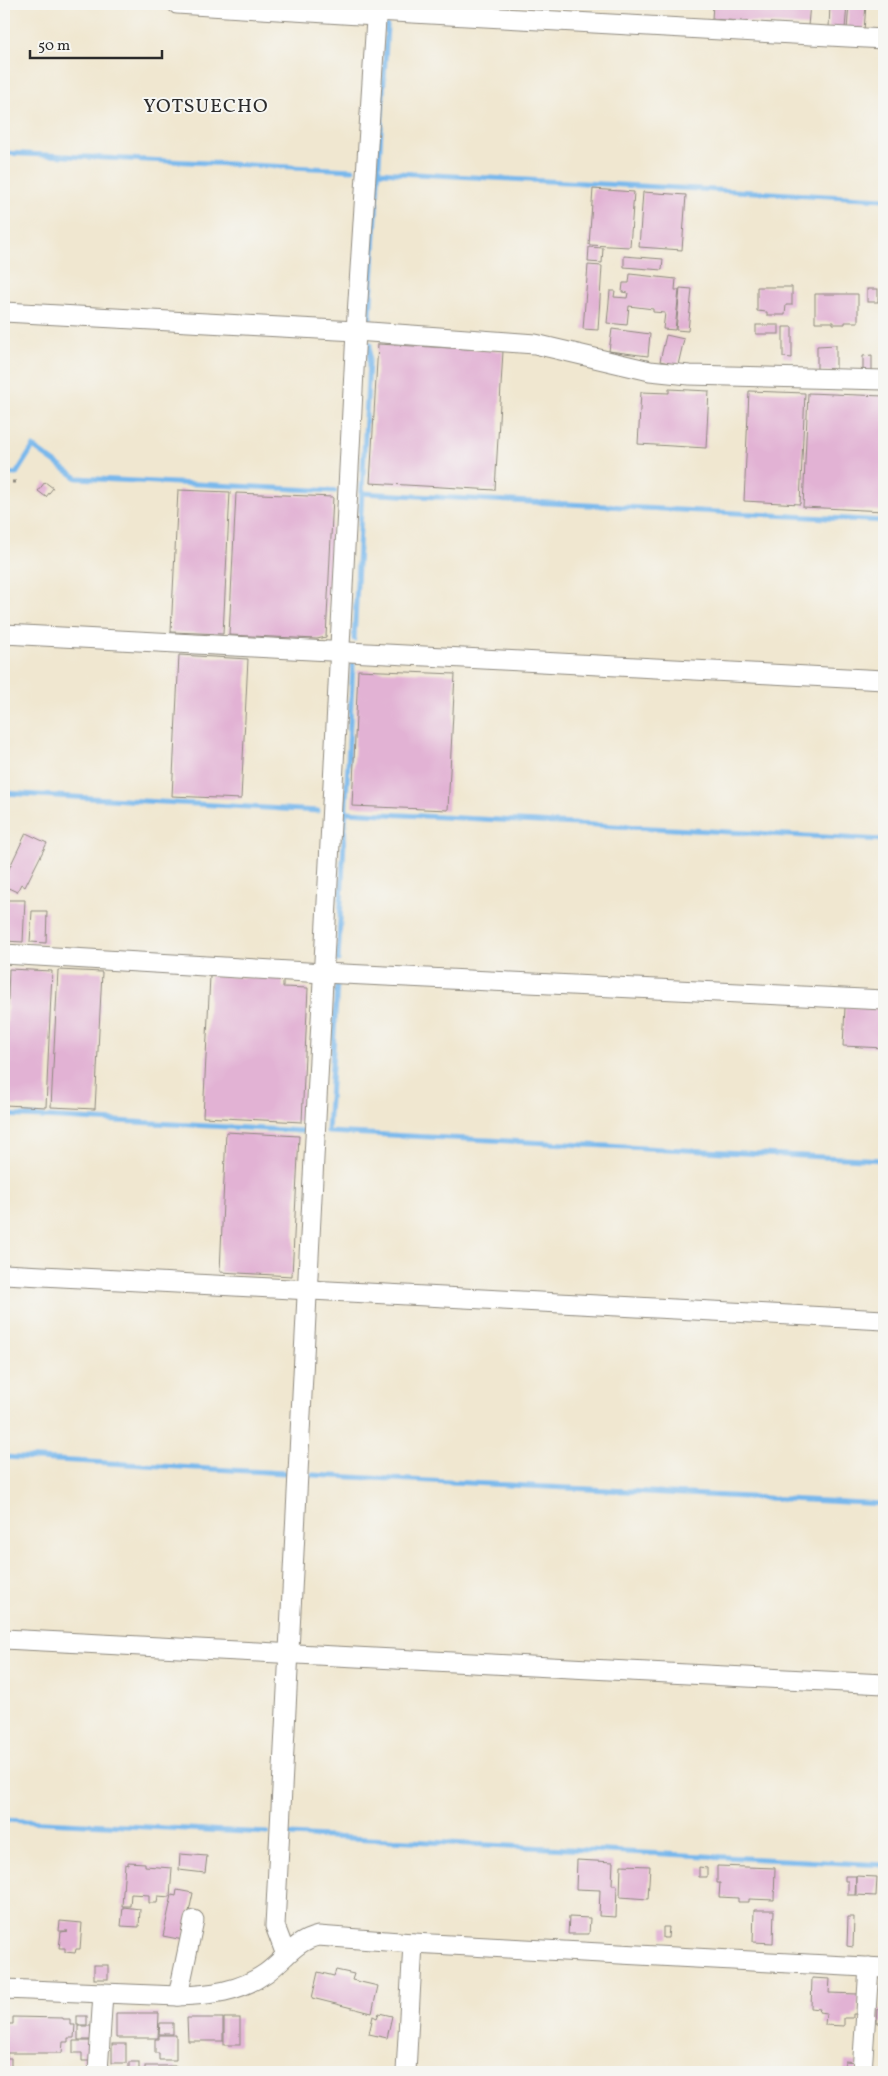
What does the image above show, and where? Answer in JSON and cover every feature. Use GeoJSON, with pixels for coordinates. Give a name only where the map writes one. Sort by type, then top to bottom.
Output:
{"type":"FeatureCollection","features":[{"type":"Feature","properties":{"kind":"street"},"geometry":{"type":"LineString","coordinates":[[177,4],[376,11],[884,39]]}},
{"type":"Feature","properties":{"kind":"street"},"geometry":{"type":"LineString","coordinates":[[286,1955],[275,1926],[339,653],[356,331],[376,11]]}},
{"type":"Feature","properties":{"kind":"street"},"geometry":{"type":"LineString","coordinates":[[4,312],[356,331],[534,344],[650,371],[689,376],[884,380]]}},
{"type":"Feature","properties":{"kind":"street"},"geometry":{"type":"LineString","coordinates":[[4,634],[884,680]]}},
{"type":"Feature","properties":{"kind":"street"},"geometry":{"type":"LineString","coordinates":[[4,954],[323,973],[884,1000]]}},
{"type":"Feature","properties":{"kind":"street"},"geometry":{"type":"LineString","coordinates":[[4,1274],[884,1320]]}},
{"type":"Feature","properties":{"kind":"street"},"geometry":{"type":"LineString","coordinates":[[4,1639],[884,1684]]}},
{"type":"Feature","properties":{"kind":"street"},"geometry":{"type":"LineString","coordinates":[[178,1996],[194,1920]]}},
{"type":"Feature","properties":{"kind":"street"},"geometry":{"type":"LineString","coordinates":[[4,1989],[178,1996],[217,1993],[243,1986],[266,1973],[308,1938],[318,1936],[412,1943],[876,1967],[862,2072]]}},
{"type":"Feature","properties":{"kind":"street"},"geometry":{"type":"LineString","coordinates":[[406,2072],[412,1943]]}},
{"type":"Feature","properties":{"kind":"street"},"geometry":{"type":"LineString","coordinates":[[98,2072],[102,1993]]}},
{"type":"Feature","properties":{"kind":"path"},"geometry":{"type":"LineString","coordinates":[[4,482],[19,482]]}},
{"type":"Feature","properties":{"kind":"building"},"geometry":{"type":"Polygon","coordinates":[[[713,4],[810,4],[808,26],[712,19],[713,4]]]}},
{"type":"Feature","properties":{"kind":"building"},"geometry":{"type":"Polygon","coordinates":[[[830,4],[847,4],[845,29],[829,28],[830,4]]]}},
{"type":"Feature","properties":{"kind":"building"},"geometry":{"type":"Polygon","coordinates":[[[849,4],[866,4],[864,31],[847,30],[849,4]]]}},
{"type":"Feature","properties":{"kind":"building"},"geometry":{"type":"Polygon","coordinates":[[[593,189],[634,192],[630,247],[589,245],[593,189]]]}},
{"type":"Feature","properties":{"kind":"building"},"geometry":{"type":"Polygon","coordinates":[[[643,192],[686,195],[682,250],[639,247],[643,192]]]}},
{"type":"Feature","properties":{"kind":"building"},"geometry":{"type":"Polygon","coordinates":[[[589,247],[603,248],[602,263],[588,262],[589,247]]]}},
{"type":"Feature","properties":{"kind":"building"},"geometry":{"type":"Polygon","coordinates":[[[624,256],[663,259],[662,270],[624,267],[624,256]]]}},
{"type":"Feature","properties":{"kind":"building"},"geometry":{"type":"Polygon","coordinates":[[[588,265],[602,266],[598,330],[583,329],[588,265]]]}},
{"type":"Feature","properties":{"kind":"building"},"geometry":{"type":"Polygon","coordinates":[[[630,274],[676,279],[675,290],[679,290],[675,330],[663,329],[665,313],[653,312],[653,309],[629,306],[627,325],[607,323],[610,291],[615,291],[614,297],[627,298],[628,293],[622,292],[623,283],[629,283],[630,274]]]}},
{"type":"Feature","properties":{"kind":"building"},"geometry":{"type":"Polygon","coordinates":[[[757,287],[792,287],[792,305],[786,305],[785,315],[767,315],[767,312],[757,311],[757,287]]]}},
{"type":"Feature","properties":{"kind":"building"},"geometry":{"type":"Polygon","coordinates":[[[680,288],[692,289],[688,331],[676,330],[680,288]]]}},
{"type":"Feature","properties":{"kind":"building"},"geometry":{"type":"Polygon","coordinates":[[[867,289],[878,289],[878,302],[867,302],[867,289]]]}},
{"type":"Feature","properties":{"kind":"building"},"geometry":{"type":"Polygon","coordinates":[[[815,294],[858,294],[858,322],[833,324],[833,322],[815,322],[815,294]]]}},
{"type":"Feature","properties":{"kind":"building"},"geometry":{"type":"Polygon","coordinates":[[[756,325],[779,325],[779,334],[756,334],[756,325]]]}},
{"type":"Feature","properties":{"kind":"building"},"geometry":{"type":"Polygon","coordinates":[[[783,327],[792,327],[792,358],[783,357],[783,327]]]}},
{"type":"Feature","properties":{"kind":"building"},"geometry":{"type":"Polygon","coordinates":[[[612,329],[650,334],[648,356],[609,351],[612,329]]]}},
{"type":"Feature","properties":{"kind":"building"},"geometry":{"type":"Polygon","coordinates":[[[666,335],[684,339],[678,365],[660,361],[666,335]]]}},
{"type":"Feature","properties":{"kind":"building"},"geometry":{"type":"Polygon","coordinates":[[[378,344],[503,351],[495,490],[370,483],[378,344]]]}},
{"type":"Feature","properties":{"kind":"building"},"geometry":{"type":"Polygon","coordinates":[[[836,345],[836,371],[817,371],[817,346],[836,345]]]}},
{"type":"Feature","properties":{"kind":"building"},"geometry":{"type":"Polygon","coordinates":[[[872,355],[872,371],[863,371],[863,356],[872,355]]]}},
{"type":"Feature","properties":{"kind":"building"},"geometry":{"type":"Polygon","coordinates":[[[669,389],[709,391],[706,448],[638,444],[641,392],[669,393],[669,389]]]}},
{"type":"Feature","properties":{"kind":"building"},"geometry":{"type":"Polygon","coordinates":[[[749,391],[805,393],[800,504],[744,501],[749,391]]]}},
{"type":"Feature","properties":{"kind":"building"},"geometry":{"type":"Polygon","coordinates":[[[808,393],[884,396],[884,511],[803,507],[808,393]]]}},
{"type":"Feature","properties":{"kind":"building"},"geometry":{"type":"Polygon","coordinates":[[[45,482],[53,488],[46,497],[38,491],[45,482]]]}},
{"type":"Feature","properties":{"kind":"building"},"geometry":{"type":"Polygon","coordinates":[[[178,490],[230,492],[223,634],[171,632],[178,490]]]}},
{"type":"Feature","properties":{"kind":"building"},"geometry":{"type":"Polygon","coordinates":[[[236,493],[333,497],[326,637],[317,639],[229,635],[236,493]]]}},
{"type":"Feature","properties":{"kind":"building"},"geometry":{"type":"Polygon","coordinates":[[[179,655],[248,659],[241,799],[172,796],[179,655]]]}},
{"type":"Feature","properties":{"kind":"building"},"geometry":{"type":"Polygon","coordinates":[[[358,670],[455,674],[448,810],[352,806],[358,670]]]}},
{"type":"Feature","properties":{"kind":"building"},"geometry":{"type":"Polygon","coordinates":[[[26,833],[47,843],[25,887],[21,884],[17,892],[4,886],[4,879],[26,833]]]}},
{"type":"Feature","properties":{"kind":"building"},"geometry":{"type":"Polygon","coordinates":[[[4,900],[25,900],[23,942],[4,941],[4,900]]]}},
{"type":"Feature","properties":{"kind":"building"},"geometry":{"type":"Polygon","coordinates":[[[32,911],[47,911],[46,943],[30,942],[32,911]]]}},
{"type":"Feature","properties":{"kind":"building"},"geometry":{"type":"Polygon","coordinates":[[[9,969],[52,971],[46,1107],[4,1105],[9,969]]]}},
{"type":"Feature","properties":{"kind":"building"},"geometry":{"type":"Polygon","coordinates":[[[58,970],[102,972],[95,1109],[51,1107],[58,970]]]}},
{"type":"Feature","properties":{"kind":"building"},"geometry":{"type":"Polygon","coordinates":[[[210,976],[283,979],[283,987],[308,988],[302,1122],[203,1117],[210,976]]]}},
{"type":"Feature","properties":{"kind":"building"},"geometry":{"type":"Polygon","coordinates":[[[845,1007],[884,1009],[884,1048],[843,1046],[845,1007]]]}},
{"type":"Feature","properties":{"kind":"building"},"geometry":{"type":"Polygon","coordinates":[[[226,1132],[299,1136],[292,1276],[220,1272],[226,1132]]]}},
{"type":"Feature","properties":{"kind":"building"},"geometry":{"type":"Polygon","coordinates":[[[180,1854],[207,1856],[205,1873],[179,1870],[180,1854]]]}},
{"type":"Feature","properties":{"kind":"building"},"geometry":{"type":"Polygon","coordinates":[[[577,1860],[613,1862],[612,1885],[617,1885],[616,1917],[599,1916],[600,1890],[576,1889],[577,1860]]]}},
{"type":"Feature","properties":{"kind":"building"},"geometry":{"type":"Polygon","coordinates":[[[128,1862],[145,1863],[145,1866],[172,1868],[170,1897],[158,1896],[157,1903],[149,1903],[149,1895],[131,1894],[130,1906],[122,1906],[125,1864],[128,1865],[128,1862]]]}},
{"type":"Feature","properties":{"kind":"building"},"geometry":{"type":"Polygon","coordinates":[[[621,1865],[650,1866],[648,1899],[620,1897],[621,1865]]]}},
{"type":"Feature","properties":{"kind":"building"},"geometry":{"type":"Polygon","coordinates":[[[717,1866],[775,1868],[774,1900],[749,1899],[749,1902],[738,1902],[738,1898],[719,1897],[720,1883],[717,1883],[717,1866]]]}},
{"type":"Feature","properties":{"kind":"building"},"geometry":{"type":"Polygon","coordinates":[[[699,1867],[707,1868],[707,1877],[699,1877],[699,1867]]]}},
{"type":"Feature","properties":{"kind":"building"},"geometry":{"type":"Polygon","coordinates":[[[845,1876],[856,1876],[855,1895],[848,1895],[848,1881],[845,1881],[845,1876]]]}},
{"type":"Feature","properties":{"kind":"building"},"geometry":{"type":"Polygon","coordinates":[[[856,1876],[877,1877],[876,1896],[856,1895],[856,1876]]]}},
{"type":"Feature","properties":{"kind":"building"},"geometry":{"type":"Polygon","coordinates":[[[177,1890],[193,1893],[183,1940],[163,1936],[172,1895],[176,1896],[177,1890]]]}},
{"type":"Feature","properties":{"kind":"building"},"geometry":{"type":"Polygon","coordinates":[[[123,1907],[140,1909],[139,1927],[121,1926],[123,1907]]]}},
{"type":"Feature","properties":{"kind":"building"},"geometry":{"type":"Polygon","coordinates":[[[754,1910],[774,1910],[773,1943],[753,1942],[754,1910]]]}},
{"type":"Feature","properties":{"kind":"building"},"geometry":{"type":"Polygon","coordinates":[[[569,1917],[590,1918],[589,1934],[568,1934],[569,1917]]]}},
{"type":"Feature","properties":{"kind":"building"},"geometry":{"type":"Polygon","coordinates":[[[848,1917],[854,1917],[853,1947],[847,1946],[848,1917]]]}},
{"type":"Feature","properties":{"kind":"building"},"geometry":{"type":"Polygon","coordinates":[[[60,1921],[82,1923],[80,1949],[76,1949],[75,1953],[65,1952],[65,1948],[59,1948],[61,1932],[68,1931],[59,1931],[60,1921]]]}},
{"type":"Feature","properties":{"kind":"building"},"geometry":{"type":"Polygon","coordinates":[[[663,1927],[669,1927],[668,1938],[663,1938],[663,1927]]]}},
{"type":"Feature","properties":{"kind":"building"},"geometry":{"type":"Polygon","coordinates":[[[94,1965],[108,1965],[108,1979],[94,1979],[94,1965]]]}},
{"type":"Feature","properties":{"kind":"building"},"geometry":{"type":"Polygon","coordinates":[[[336,1970],[354,1974],[352,1980],[378,1986],[372,2013],[312,1998],[318,1972],[334,1976],[336,1970]]]}},
{"type":"Feature","properties":{"kind":"building"},"geometry":{"type":"Polygon","coordinates":[[[812,1978],[830,1979],[829,1993],[858,1994],[857,2014],[853,2014],[853,2018],[844,2018],[844,2026],[825,2025],[826,2013],[819,2012],[820,2009],[811,2008],[812,1978]]]}},
{"type":"Feature","properties":{"kind":"building"},"geometry":{"type":"Polygon","coordinates":[[[878,2009],[884,2010],[884,2023],[877,2023],[878,2009]]]}},
{"type":"Feature","properties":{"kind":"building"},"geometry":{"type":"Polygon","coordinates":[[[116,2013],[159,2013],[158,2038],[116,2038],[116,2013]]]}},
{"type":"Feature","properties":{"kind":"building"},"geometry":{"type":"Polygon","coordinates":[[[379,2013],[392,2016],[387,2038],[369,2034],[373,2016],[377,2018],[379,2013]]]}},
{"type":"Feature","properties":{"kind":"building"},"geometry":{"type":"Polygon","coordinates":[[[77,2016],[87,2016],[87,2025],[77,2025],[77,2016]]]}},
{"type":"Feature","properties":{"kind":"building"},"geometry":{"type":"Polygon","coordinates":[[[13,2017],[70,2019],[70,2025],[75,2025],[74,2038],[68,2038],[68,2042],[63,2042],[62,2053],[7,2053],[7,2058],[11,2058],[11,2069],[7,2069],[7,2072],[4,2072],[5,2024],[13,2024],[13,2017]]]}},
{"type":"Feature","properties":{"kind":"building"},"geometry":{"type":"Polygon","coordinates":[[[187,2018],[223,2018],[223,2041],[188,2041],[187,2018]]]}},
{"type":"Feature","properties":{"kind":"building"},"geometry":{"type":"Polygon","coordinates":[[[224,2018],[240,2018],[240,2045],[224,2045],[224,2018]]]}},
{"type":"Feature","properties":{"kind":"building"},"geometry":{"type":"Polygon","coordinates":[[[160,2023],[173,2023],[173,2034],[159,2034],[160,2023]]]}},
{"type":"Feature","properties":{"kind":"building"},"geometry":{"type":"Polygon","coordinates":[[[78,2026],[91,2026],[91,2040],[78,2040],[78,2026]]]}},
{"type":"Feature","properties":{"kind":"building"},"geometry":{"type":"Polygon","coordinates":[[[159,2035],[176,2035],[176,2060],[159,2060],[159,2053],[155,2053],[155,2039],[159,2039],[159,2035]]]}},
{"type":"Feature","properties":{"kind":"building"},"geometry":{"type":"Polygon","coordinates":[[[73,2041],[94,2041],[90,2061],[82,2061],[82,2053],[73,2053],[73,2041]]]}},
{"type":"Feature","properties":{"kind":"building"},"geometry":{"type":"Polygon","coordinates":[[[112,2044],[126,2044],[126,2063],[112,2063],[112,2044]]]}},
{"type":"Feature","properties":{"kind":"building"},"geometry":{"type":"Polygon","coordinates":[[[845,2061],[857,2062],[856,2072],[844,2072],[845,2061]]]}},
{"type":"Feature","properties":{"kind":"building"},"geometry":{"type":"Polygon","coordinates":[[[129,2062],[139,2062],[139,2071],[129,2071],[129,2062]]]}},
{"type":"Feature","properties":{"kind":"building"},"geometry":{"type":"Polygon","coordinates":[[[145,2066],[176,2066],[176,2072],[145,2072],[145,2066]]]}},
{"type":"Feature","properties":{"kind":"waterway"},"geometry":{"type":"LineString","coordinates":[[370,318],[387,26]]}},
{"type":"Feature","properties":{"kind":"waterway"},"geometry":{"type":"LineString","coordinates":[[4,153],[353,170]]}},
{"type":"Feature","properties":{"kind":"waterway"},"geometry":{"type":"LineString","coordinates":[[378,172],[884,199]]}},
{"type":"Feature","properties":{"kind":"waterway"},"geometry":{"type":"LineString","coordinates":[[354,639],[370,344]]}},
{"type":"Feature","properties":{"kind":"waterway"},"geometry":{"type":"LineString","coordinates":[[4,473],[16,474],[33,447],[77,478],[335,491]]}},
{"type":"Feature","properties":{"kind":"waterway"},"geometry":{"type":"LineString","coordinates":[[362,493],[884,521]]}},
{"type":"Feature","properties":{"kind":"waterway"},"geometry":{"type":"LineString","coordinates":[[338,960],[353,664]]}},
{"type":"Feature","properties":{"kind":"waterway"},"geometry":{"type":"LineString","coordinates":[[4,793],[318,811]]}},
{"type":"Feature","properties":{"kind":"waterway"},"geometry":{"type":"LineString","coordinates":[[345,812],[884,840]]}},
{"type":"Feature","properties":{"kind":"waterway"},"geometry":{"type":"LineString","coordinates":[[337,984],[328,1132],[884,1160]]}},
{"type":"Feature","properties":{"kind":"waterway"},"geometry":{"type":"LineString","coordinates":[[4,1115],[303,1131]]}},
{"type":"Feature","properties":{"kind":"waterway"},"geometry":{"type":"LineString","coordinates":[[4,1457],[285,1473]]}},
{"type":"Feature","properties":{"kind":"waterway"},"geometry":{"type":"LineString","coordinates":[[312,1475],[884,1504]]}},
{"type":"Feature","properties":{"kind":"waterway"},"geometry":{"type":"LineString","coordinates":[[4,1820],[268,1833]]}},
{"type":"Feature","properties":{"kind":"waterway"},"geometry":{"type":"LineString","coordinates":[[289,1835],[884,1865]]}},
{"type":"Feature","properties":{"kind":"district","name":"YOTSUECHO"},"geometry":{"type":"Point","coordinates":[206,107]}}]}
